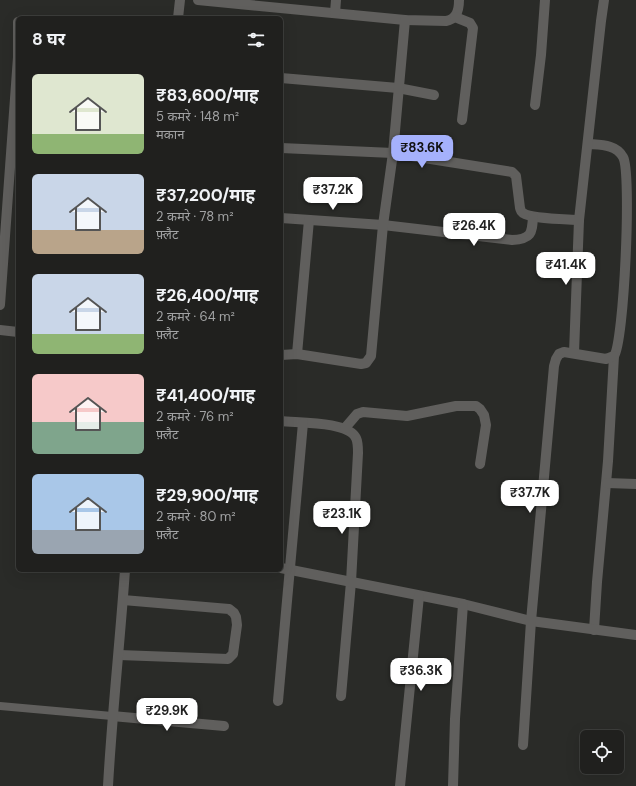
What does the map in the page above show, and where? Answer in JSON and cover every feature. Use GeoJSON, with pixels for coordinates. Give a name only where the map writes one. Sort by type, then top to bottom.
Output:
{"type":"FeatureCollection","features":[{"type":"Feature","properties":{"kind":"street"},"geometry":{"type":"LineString","coordinates":[[178,16],[180,0]]}},
{"type":"Feature","properties":{"kind":"street"},"geometry":{"type":"LineString","coordinates":[[198,0],[405,20],[446,21],[455,17],[459,8],[460,0]]}},
{"type":"Feature","properties":{"kind":"street"},"geometry":{"type":"LineString","coordinates":[[335,13],[336,0]]}},
{"type":"Feature","properties":{"kind":"street"},"geometry":{"type":"LineString","coordinates":[[535,105],[542,55],[545,0]]}},
{"type":"Feature","properties":{"kind":"street"},"geometry":{"type":"LineString","coordinates":[[574,353],[579,220],[604,0]]}},
{"type":"Feature","properties":{"kind":"street"},"geometry":{"type":"LineString","coordinates":[[455,17],[470,23],[473,28],[462,120]]}},
{"type":"Feature","properties":{"kind":"street"},"geometry":{"type":"LineString","coordinates":[[283,355],[298,354],[361,364],[366,364],[371,356],[383,224],[392,153],[405,20]]}},
{"type":"Feature","properties":{"kind":"street"},"geometry":{"type":"LineString","coordinates":[[283,78],[398,88],[434,95]]}},
{"type":"Feature","properties":{"kind":"street"},"geometry":{"type":"LineString","coordinates":[[0,305],[13,196],[16,113]]}},
{"type":"Feature","properties":{"kind":"street"},"geometry":{"type":"LineString","coordinates":[[588,144],[612,147],[619,152],[624,159],[628,208],[624,292],[617,348],[614,356],[607,483],[597,582],[594,630]]}},
{"type":"Feature","properties":{"kind":"street"},"geometry":{"type":"LineString","coordinates":[[283,148],[392,153],[512,172],[516,176],[521,211],[524,214],[579,220]]}},
{"type":"Feature","properties":{"kind":"street"},"geometry":{"type":"LineString","coordinates":[[283,218],[383,224],[512,240],[524,239],[532,230],[533,216]]}},
{"type":"Feature","properties":{"kind":"street"},"geometry":{"type":"LineString","coordinates":[[298,354],[309,220]]}},
{"type":"Feature","properties":{"kind":"street"},"geometry":{"type":"LineString","coordinates":[[0,330],[16,332]]}},
{"type":"Feature","properties":{"kind":"street"},"geometry":{"type":"LineString","coordinates":[[523,745],[554,366],[559,354],[564,352],[606,359],[614,356]]}},
{"type":"Feature","properties":{"kind":"street"},"geometry":{"type":"LineString","coordinates":[[345,428],[357,414],[363,412],[407,416],[456,406],[476,406],[484,415],[486,425],[480,464]]}},
{"type":"Feature","properties":{"kind":"street"},"geometry":{"type":"LineString","coordinates":[[283,422],[333,425],[345,428],[356,436],[358,453],[351,582],[341,696]]}},
{"type":"Feature","properties":{"kind":"street"},"geometry":{"type":"LineString","coordinates":[[278,702],[285,569],[303,423]]}},
{"type":"Feature","properties":{"kind":"street"},"geometry":{"type":"LineString","coordinates":[[607,483],[636,484]]}},
{"type":"Feature","properties":{"kind":"street"},"geometry":{"type":"LineString","coordinates":[[285,569],[463,604],[532,621],[636,635]]}},
{"type":"Feature","properties":{"kind":"street"},"geometry":{"type":"LineString","coordinates":[[108,786],[112,716],[119,655],[125,572]]}},
{"type":"Feature","properties":{"kind":"street"},"geometry":{"type":"LineString","coordinates":[[400,786],[419,596]]}},
{"type":"Feature","properties":{"kind":"street"},"geometry":{"type":"LineString","coordinates":[[119,655],[228,659],[233,654],[237,625],[234,613],[228,610],[123,600]]}},
{"type":"Feature","properties":{"kind":"street"},"geometry":{"type":"LineString","coordinates":[[452,786],[463,604]]}},
{"type":"Feature","properties":{"kind":"street"},"geometry":{"type":"LineString","coordinates":[[112,716],[224,726]]}},
{"type":"Feature","properties":{"kind":"lane"},"geometry":{"type":"LineString","coordinates":[[0,706],[112,716]]}}]}
